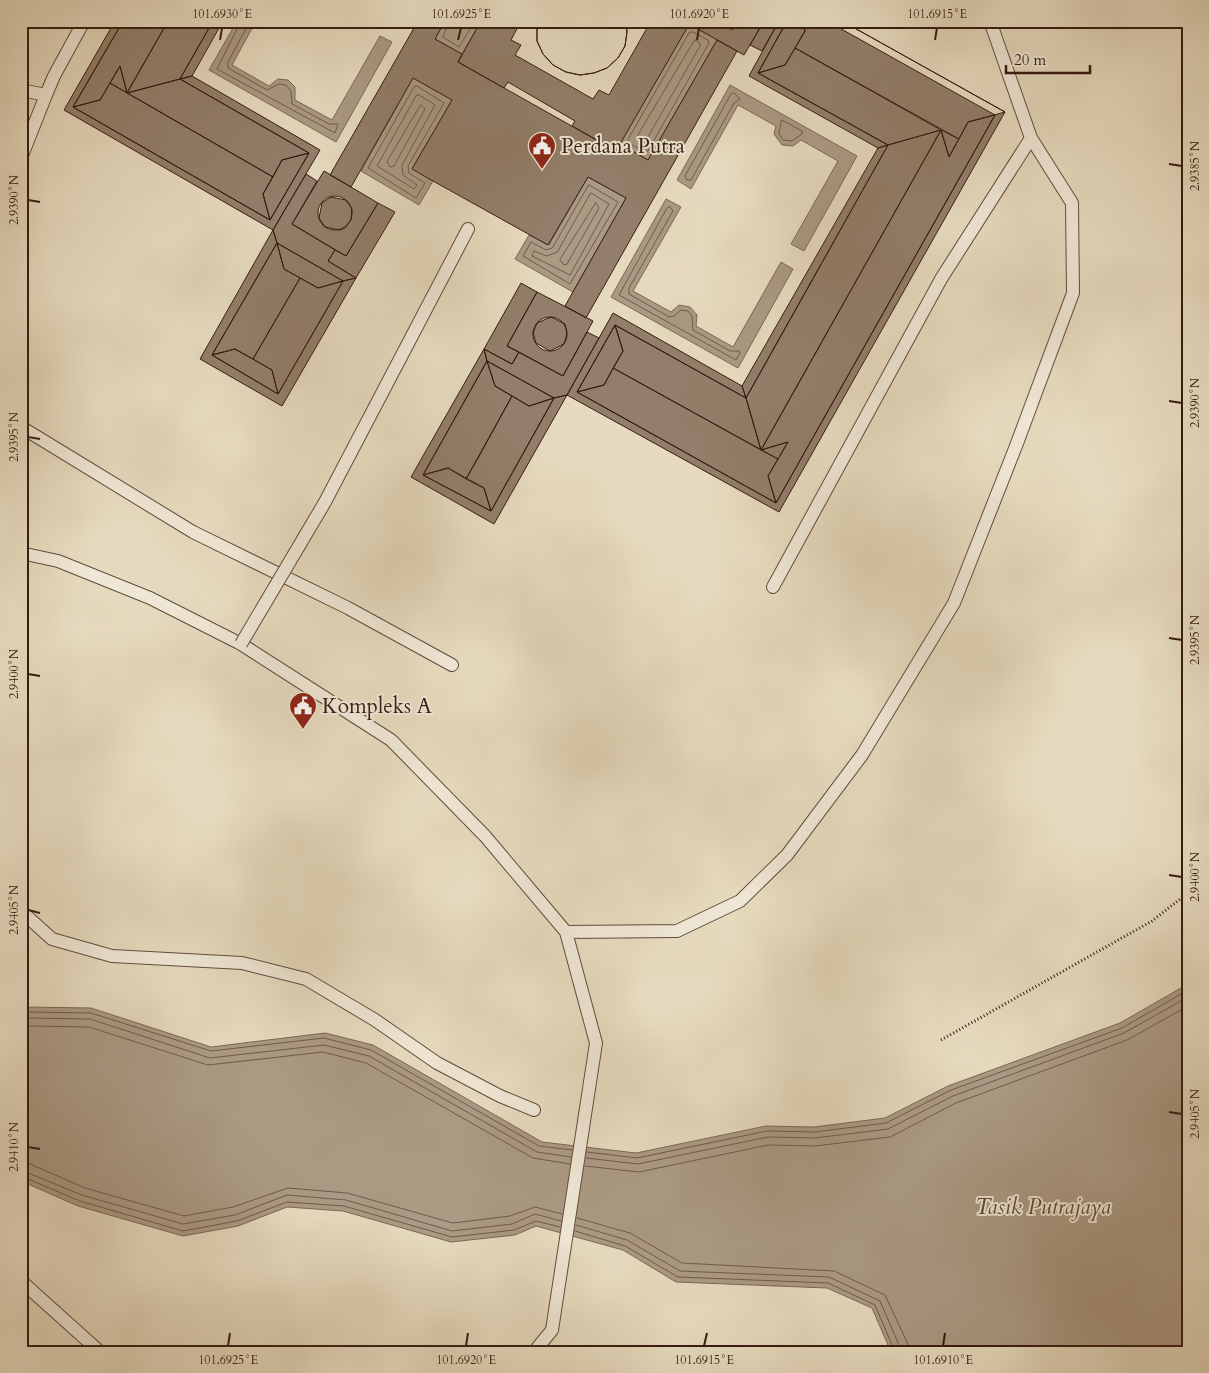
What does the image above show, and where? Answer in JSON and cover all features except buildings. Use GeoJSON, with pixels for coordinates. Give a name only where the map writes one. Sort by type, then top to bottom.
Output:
{"type":"FeatureCollection","features":[{"type":"Feature","properties":{"kind":"lane"},"geometry":{"type":"LineString","coordinates":[[21,158],[54,76],[84,21]]}},
{"type":"Feature","properties":{"kind":"lane"},"geometry":{"type":"LineString","coordinates":[[566,932],[677,931],[740,901],[787,855],[862,755],[954,603],[1016,446],[1073,293],[1072,204],[1031,138],[990,21]]}},
{"type":"Feature","properties":{"kind":"lane"},"geometry":{"type":"LineString","coordinates":[[21,90],[46,95]]}},
{"type":"Feature","properties":{"kind":"lane"},"geometry":{"type":"LineString","coordinates":[[774,587],[941,279],[1031,138]]}},
{"type":"Feature","properties":{"kind":"lane"},"geometry":{"type":"LineString","coordinates":[[241,644],[326,502],[468,229]]}},
{"type":"Feature","properties":{"kind":"lane"},"geometry":{"type":"LineString","coordinates":[[21,427],[193,532],[348,608],[452,665]]}},
{"type":"Feature","properties":{"kind":"lane"},"geometry":{"type":"LineString","coordinates":[[21,553],[58,561],[150,598],[241,644],[391,740],[485,836],[566,932],[596,1043],[552,1330],[534,1352]]}},
{"type":"Feature","properties":{"kind":"lane"},"geometry":{"type":"LineString","coordinates":[[21,911],[52,939],[112,956],[242,963],[306,979],[375,1020],[438,1063],[500,1096],[534,1110]]}},
{"type":"Feature","properties":{"kind":"lane"},"geometry":{"type":"LineString","coordinates":[[21,1281],[100,1352]]}},
{"type":"Feature","properties":{"kind":"path"},"geometry":{"type":"LineString","coordinates":[[941,1040],[1152,921],[1188,893]]}},
{"type":"Feature","properties":{"kind":"water"},"geometry":{"type":"Polygon","coordinates":[[[237,21],[256,21],[232,65],[269,86],[278,79],[288,80],[295,87],[295,100],[332,120],[380,36],[392,42],[336,142],[209,70],[237,21]]]}},
{"type":"Feature","properties":{"kind":"water"},"geometry":{"type":"Polygon","coordinates":[[[445,21],[481,21],[462,54],[435,39],[445,21]]]}},
{"type":"Feature","properties":{"kind":"water"},"geometry":{"type":"Polygon","coordinates":[[[689,24],[717,40],[648,160],[620,144],[689,24]]]}},
{"type":"Feature","properties":{"kind":"water"},"geometry":{"type":"Polygon","coordinates":[[[413,78],[452,100],[412,168],[433,181],[419,205],[361,171],[413,78]]]}},
{"type":"Feature","properties":{"kind":"water"},"geometry":{"type":"Polygon","coordinates":[[[730,85],[857,156],[804,251],[791,244],[838,161],[801,140],[793,146],[782,145],[774,134],[776,126],[738,105],[691,189],[677,180],[730,85]]]}},
{"type":"Feature","properties":{"kind":"water"},"geometry":{"type":"Polygon","coordinates":[[[588,177],[626,198],[573,292],[515,259],[529,235],[549,245],[588,177]]]}},
{"type":"Feature","properties":{"kind":"water"},"geometry":{"type":"Polygon","coordinates":[[[666,199],[681,207],[633,291],[671,312],[679,305],[690,307],[697,315],[696,326],[733,347],[781,262],[793,269],[738,368],[611,297],[666,199]]]}},
{"type":"Feature","properties":{"kind":"water","name":"Tasik Putrajaya"},"geometry":{"type":"Polygon","coordinates":[[[1188,984],[1188,1352],[891,1352],[872,1308],[827,1288],[676,1282],[623,1250],[536,1226],[515,1235],[451,1242],[343,1211],[287,1207],[238,1226],[183,1236],[78,1206],[21,1181],[21,1010],[26,1007],[91,1008],[211,1047],[325,1033],[373,1045],[542,1142],[636,1153],[766,1126],[814,1127],[885,1118],[948,1086],[1120,1023],[1188,984]]]}},
{"type":"Feature","properties":{"kind":"place","name":"Perdana Putra"},"geometry":{"type":"Point","coordinates":[542,170]}},
{"type":"Feature","properties":{"kind":"place","name":"Kompleks A"},"geometry":{"type":"Point","coordinates":[303,730]}}]}
